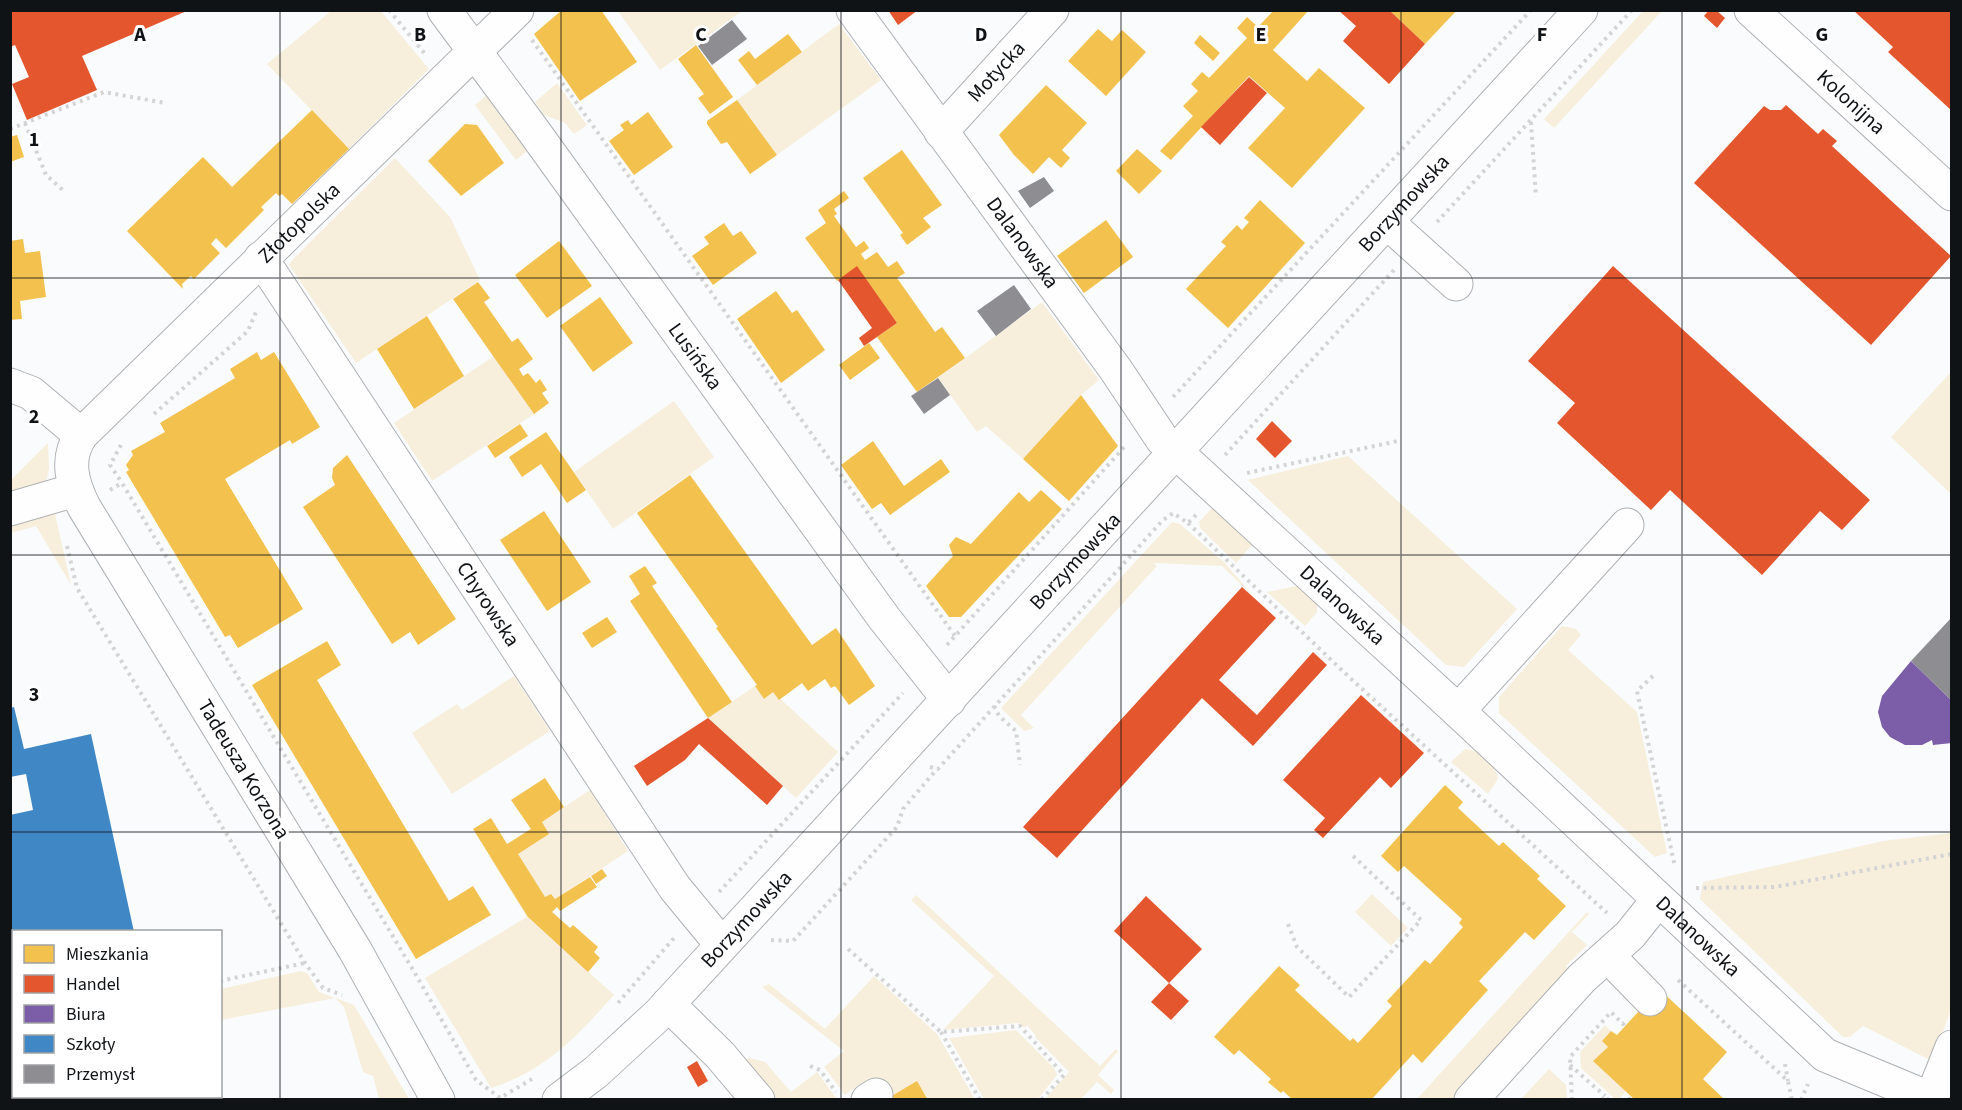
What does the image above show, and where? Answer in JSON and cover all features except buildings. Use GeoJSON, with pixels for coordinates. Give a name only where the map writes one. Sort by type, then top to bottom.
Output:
{"type":"FeatureCollection","features":[{"type":"Feature","properties":{"kind":"street","name":"Lusińska"},"geometry":{"type":"LineString","coordinates":[[444,10],[877,609],[950,700]]}},
{"type":"Feature","properties":{"kind":"street","name":"Dalanowska"},"geometry":{"type":"LineString","coordinates":[[853,10],[1116,370],[1162,440],[1458,711],[1825,1055],[1931,1100]]}},
{"type":"Feature","properties":{"kind":"street","name":"Motycka"},"geometry":{"type":"LineString","coordinates":[[941,132],[1052,10]]}},
{"type":"Feature","properties":{"kind":"street","name":"Borzymowska"},"geometry":{"type":"LineString","coordinates":[[559,1100],[596,1072],[668,1004],[950,700],[1581,10]]}},
{"type":"Feature","properties":{"kind":"street","name":"Kolonijna"},"geometry":{"type":"LineString","coordinates":[[1751,10],[1952,194]]}},
{"type":"Feature","properties":{"kind":"street","name":"Złotopolska"},"geometry":{"type":"LineString","coordinates":[[81,435],[266,267],[475,51],[522,22]]}},
{"type":"Feature","properties":{"kind":"street"},"geometry":{"type":"LineString","coordinates":[[1388,223],[1456,284]]}},
{"type":"Feature","properties":{"kind":"street","name":"Chyrowska"},"geometry":{"type":"LineString","coordinates":[[266,267],[695,914],[722,945]]}},
{"type":"Feature","properties":{"kind":"street"},"geometry":{"type":"LineString","coordinates":[[10,385],[31,393],[81,435]]}},
{"type":"Feature","properties":{"kind":"street","name":"Tadeusza Korzona"},"geometry":{"type":"LineString","coordinates":[[81,435],[71,455],[80,498],[349,940],[438,1100]]}},
{"type":"Feature","properties":{"kind":"street"},"geometry":{"type":"LineString","coordinates":[[10,509],[80,498]]}},
{"type":"Feature","properties":{"kind":"street"},"geometry":{"type":"LineString","coordinates":[[1458,711],[1627,525]]}},
{"type":"Feature","properties":{"kind":"street"},"geometry":{"type":"LineString","coordinates":[[1471,1100],[1582,978],[1619,945],[1658,900]]}},
{"type":"Feature","properties":{"kind":"street"},"geometry":{"type":"LineString","coordinates":[[1619,945],[1650,999]]}},
{"type":"Feature","properties":{"kind":"street"},"geometry":{"type":"LineString","coordinates":[[668,1004],[720,1054],[758,1100]]}},
{"type":"Feature","properties":{"kind":"street"},"geometry":{"type":"LineString","coordinates":[[1931,1100],[1952,1047]]}},
{"type":"Feature","properties":{"kind":"path"},"geometry":{"type":"LineString","coordinates":[[388,10],[430,59]]}},
{"type":"Feature","properties":{"kind":"path"},"geometry":{"type":"LineString","coordinates":[[616,1006],[695,914],[722,889],[955,637],[1131,439],[1150,422],[1347,206],[1531,10]]}},
{"type":"Feature","properties":{"kind":"path"},"geometry":{"type":"LineString","coordinates":[[522,22],[955,637]]}},
{"type":"Feature","properties":{"kind":"path"},"geometry":{"type":"LineString","coordinates":[[10,129],[104,92],[165,103]]}},
{"type":"Feature","properties":{"kind":"path"},"geometry":{"type":"LineString","coordinates":[[1531,121],[1536,197]]}},
{"type":"Feature","properties":{"kind":"path"},"geometry":{"type":"LineString","coordinates":[[26,123],[46,175],[65,192]]}},
{"type":"Feature","properties":{"kind":"path"},"geometry":{"type":"LineString","coordinates":[[147,420],[248,331],[266,267]]}},
{"type":"Feature","properties":{"kind":"path"},"geometry":{"type":"LineString","coordinates":[[1239,475],[1398,441]]}},
{"type":"Feature","properties":{"kind":"path"},"geometry":{"type":"LineString","coordinates":[[122,442],[110,465],[410,965],[476,1080],[500,1098],[534,1078]]}},
{"type":"Feature","properties":{"kind":"path"},"geometry":{"type":"LineString","coordinates":[[80,498],[122,483]]}},
{"type":"Feature","properties":{"kind":"path"},"geometry":{"type":"LineString","coordinates":[[1188,523],[1348,676],[1619,945]]}},
{"type":"Feature","properties":{"kind":"path"},"geometry":{"type":"LineString","coordinates":[[66,542],[77,588],[305,963],[323,988],[344,996]]}},
{"type":"Feature","properties":{"kind":"path"},"geometry":{"type":"LineString","coordinates":[[1653,676],[1636,691],[1677,875],[1667,869]]}},
{"type":"Feature","properties":{"kind":"path"},"geometry":{"type":"LineString","coordinates":[[994,706],[999,716],[1016,731],[1020,765]]}},
{"type":"Feature","properties":{"kind":"path"},"geometry":{"type":"LineString","coordinates":[[770,940],[793,941],[897,827],[903,809],[938,769]]}},
{"type":"Feature","properties":{"kind":"path"},"geometry":{"type":"LineString","coordinates":[[1694,888],[1774,887],[1952,854]]}},
{"type":"Feature","properties":{"kind":"path"},"geometry":{"type":"LineString","coordinates":[[1288,924],[1297,947],[1350,997],[1421,920],[1352,855]]}},
{"type":"Feature","properties":{"kind":"path"},"geometry":{"type":"LineString","coordinates":[[849,949],[941,1032],[980,1100]]}},
{"type":"Feature","properties":{"kind":"path"},"geometry":{"type":"LineString","coordinates":[[222,981],[305,963]]}},
{"type":"Feature","properties":{"kind":"path"},"geometry":{"type":"LineString","coordinates":[[1674,975],[1788,1081],[1792,1100]]}},
{"type":"Feature","properties":{"kind":"path"},"geometry":{"type":"LineString","coordinates":[[1572,1100],[1570,1057],[1602,1022]]}},
{"type":"Feature","properties":{"kind":"path"},"geometry":{"type":"LineString","coordinates":[[941,1032],[1020,1026],[1064,1075],[1041,1100]]}},
{"type":"Feature","properties":{"kind":"path"},"geometry":{"type":"LineString","coordinates":[[1570,1065],[1605,1098]]}},
{"type":"Feature","properties":{"kind":"path"},"geometry":{"type":"LineString","coordinates":[[810,1066],[861,1097]]}},
{"type":"Feature","properties":{"kind":"shaded area"},"geometry":{"type":"Polygon","coordinates":[[[380,10],[429,69],[349,149],[267,64],[331,11],[380,10]]]}},
{"type":"Feature","properties":{"kind":"shaded area"},"geometry":{"type":"Polygon","coordinates":[[[618,11],[742,11],[660,70],[618,11]]]}},
{"type":"Feature","properties":{"kind":"shaded area"},"geometry":{"type":"Polygon","coordinates":[[[1643,11],[1662,11],[1554,128],[1544,119],[1643,11]]]}},
{"type":"Feature","properties":{"kind":"shaded area"},"geometry":{"type":"Polygon","coordinates":[[[839,24],[881,80],[777,155],[737,100],[839,24]]]}},
{"type":"Feature","properties":{"kind":"shaded area"},"geometry":{"type":"Polygon","coordinates":[[[557,83],[587,125],[574,134],[565,123],[544,115],[535,102],[557,83]]]}},
{"type":"Feature","properties":{"kind":"shaded area"},"geometry":{"type":"Polygon","coordinates":[[[487,95],[527,151],[516,160],[475,105],[487,95]]]}},
{"type":"Feature","properties":{"kind":"shaded area"},"geometry":{"type":"Polygon","coordinates":[[[395,158],[450,217],[480,280],[356,363],[289,265],[395,158]]]}},
{"type":"Feature","properties":{"kind":"shaded area"},"geometry":{"type":"Polygon","coordinates":[[[1042,302],[1099,380],[1081,395],[1023,459],[986,426],[977,432],[938,378],[1042,302]]]}},
{"type":"Feature","properties":{"kind":"shaded area"},"geometry":{"type":"Polygon","coordinates":[[[494,356],[534,414],[432,481],[394,423],[494,356]]]}},
{"type":"Feature","properties":{"kind":"shaded area"},"geometry":{"type":"Polygon","coordinates":[[[1951,372],[1951,494],[1891,437],[1951,372]]]}},
{"type":"Feature","properties":{"kind":"shaded area"},"geometry":{"type":"Polygon","coordinates":[[[674,401],[714,457],[613,529],[574,472],[674,401]]]}},
{"type":"Feature","properties":{"kind":"shaded area"},"geometry":{"type":"Polygon","coordinates":[[[48,443],[49,469],[45,486],[11,494],[10,481],[48,443]]]}},
{"type":"Feature","properties":{"kind":"shaded area"},"geometry":{"type":"Polygon","coordinates":[[[1348,456],[1517,609],[1464,667],[1446,665],[1248,480],[1348,456]]]}},
{"type":"Feature","properties":{"kind":"shaded area"},"geometry":{"type":"Polygon","coordinates":[[[1212,508],[1252,545],[1236,563],[1200,528],[1199,522],[1212,508]]]}},
{"type":"Feature","properties":{"kind":"shaded area"},"geometry":{"type":"Polygon","coordinates":[[[54,509],[71,585],[36,526],[11,533],[11,521],[54,509]]]}},
{"type":"Feature","properties":{"kind":"shaded area"},"geometry":{"type":"Polygon","coordinates":[[[1172,522],[1180,524],[1225,563],[1254,597],[1222,566],[1154,563],[1157,566],[1021,715],[1034,728],[1024,731],[1001,708],[1172,522]]]}},
{"type":"Feature","properties":{"kind":"shaded area"},"geometry":{"type":"Polygon","coordinates":[[[1297,586],[1317,604],[1317,612],[1305,626],[1267,592],[1297,586]]]}},
{"type":"Feature","properties":{"kind":"shaded area"},"geometry":{"type":"Polygon","coordinates":[[[1562,626],[1576,629],[1581,635],[1568,650],[1637,712],[1667,853],[1655,857],[1499,713],[1499,697],[1562,626]]]}},
{"type":"Feature","properties":{"kind":"shaded area"},"geometry":{"type":"Polygon","coordinates":[[[514,676],[550,731],[452,794],[412,733],[457,704],[462,710],[514,676]]]}},
{"type":"Feature","properties":{"kind":"shaded area"},"geometry":{"type":"Polygon","coordinates":[[[755,686],[764,699],[773,692],[838,752],[796,798],[708,718],[755,686]]]}},
{"type":"Feature","properties":{"kind":"shaded area"},"geometry":{"type":"Polygon","coordinates":[[[1465,749],[1481,755],[1494,768],[1498,779],[1488,794],[1451,762],[1465,749]]]}},
{"type":"Feature","properties":{"kind":"shaded area"},"geometry":{"type":"Polygon","coordinates":[[[590,790],[628,851],[528,917],[614,995],[587,1025],[545,1062],[511,1081],[491,1088],[425,978],[527,917],[489,856],[590,790]]]}},
{"type":"Feature","properties":{"kind":"shaded area"},"geometry":{"type":"Polygon","coordinates":[[[1951,833],[1951,1010],[1932,1061],[1863,1026],[1850,1037],[1843,1037],[1700,899],[1703,882],[1883,841],[1951,833]]]}},
{"type":"Feature","properties":{"kind":"shaded area"},"geometry":{"type":"Polygon","coordinates":[[[1372,894],[1408,928],[1391,946],[1355,912],[1372,894]]]}},
{"type":"Feature","properties":{"kind":"shaded area"},"geometry":{"type":"Polygon","coordinates":[[[916,895],[1100,1066],[1116,1049],[1118,1051],[1098,1075],[1114,1090],[1111,1094],[1097,1082],[1081,1099],[1045,1099],[1069,1072],[1035,1037],[1027,1025],[1024,1028],[1018,1023],[943,1030],[994,976],[911,900],[916,895]]]}},
{"type":"Feature","properties":{"kind":"shaded area"},"geometry":{"type":"Polygon","coordinates":[[[1587,912],[1589,914],[1572,932],[1587,945],[1566,966],[1571,972],[1453,1099],[1416,1100],[1587,912]]]}},
{"type":"Feature","properties":{"kind":"shaded area"},"geometry":{"type":"Polygon","coordinates":[[[301,971],[307,973],[319,992],[354,1005],[409,1099],[379,1099],[373,1076],[363,1072],[344,1007],[335,998],[222,1020],[222,989],[301,971]]]}},
{"type":"Feature","properties":{"kind":"shaded area"},"geometry":{"type":"Polygon","coordinates":[[[874,976],[937,1034],[975,1099],[928,1099],[917,1082],[894,1095],[881,1079],[860,1084],[845,1095],[824,1067],[844,1051],[762,987],[769,984],[825,1029],[874,976]]]}},
{"type":"Feature","properties":{"kind":"shaded area"},"geometry":{"type":"Polygon","coordinates":[[[1605,1025],[1611,1031],[1602,1041],[1608,1047],[1594,1061],[1626,1091],[1619,1099],[1615,1099],[1581,1068],[1580,1052],[1605,1025]]]}},
{"type":"Feature","properties":{"kind":"shaded area"},"geometry":{"type":"Polygon","coordinates":[[[1016,1030],[1054,1068],[1057,1075],[1038,1099],[984,1099],[949,1038],[1016,1030]]]}},
{"type":"Feature","properties":{"kind":"shaded area"},"geometry":{"type":"Polygon","coordinates":[[[750,1058],[765,1062],[791,1092],[817,1072],[837,1099],[773,1099],[744,1066],[750,1058]]]}},
{"type":"Feature","properties":{"kind":"shaded area"},"geometry":{"type":"Polygon","coordinates":[[[1549,1069],[1566,1085],[1567,1099],[1521,1099],[1549,1069]]]}}]}
